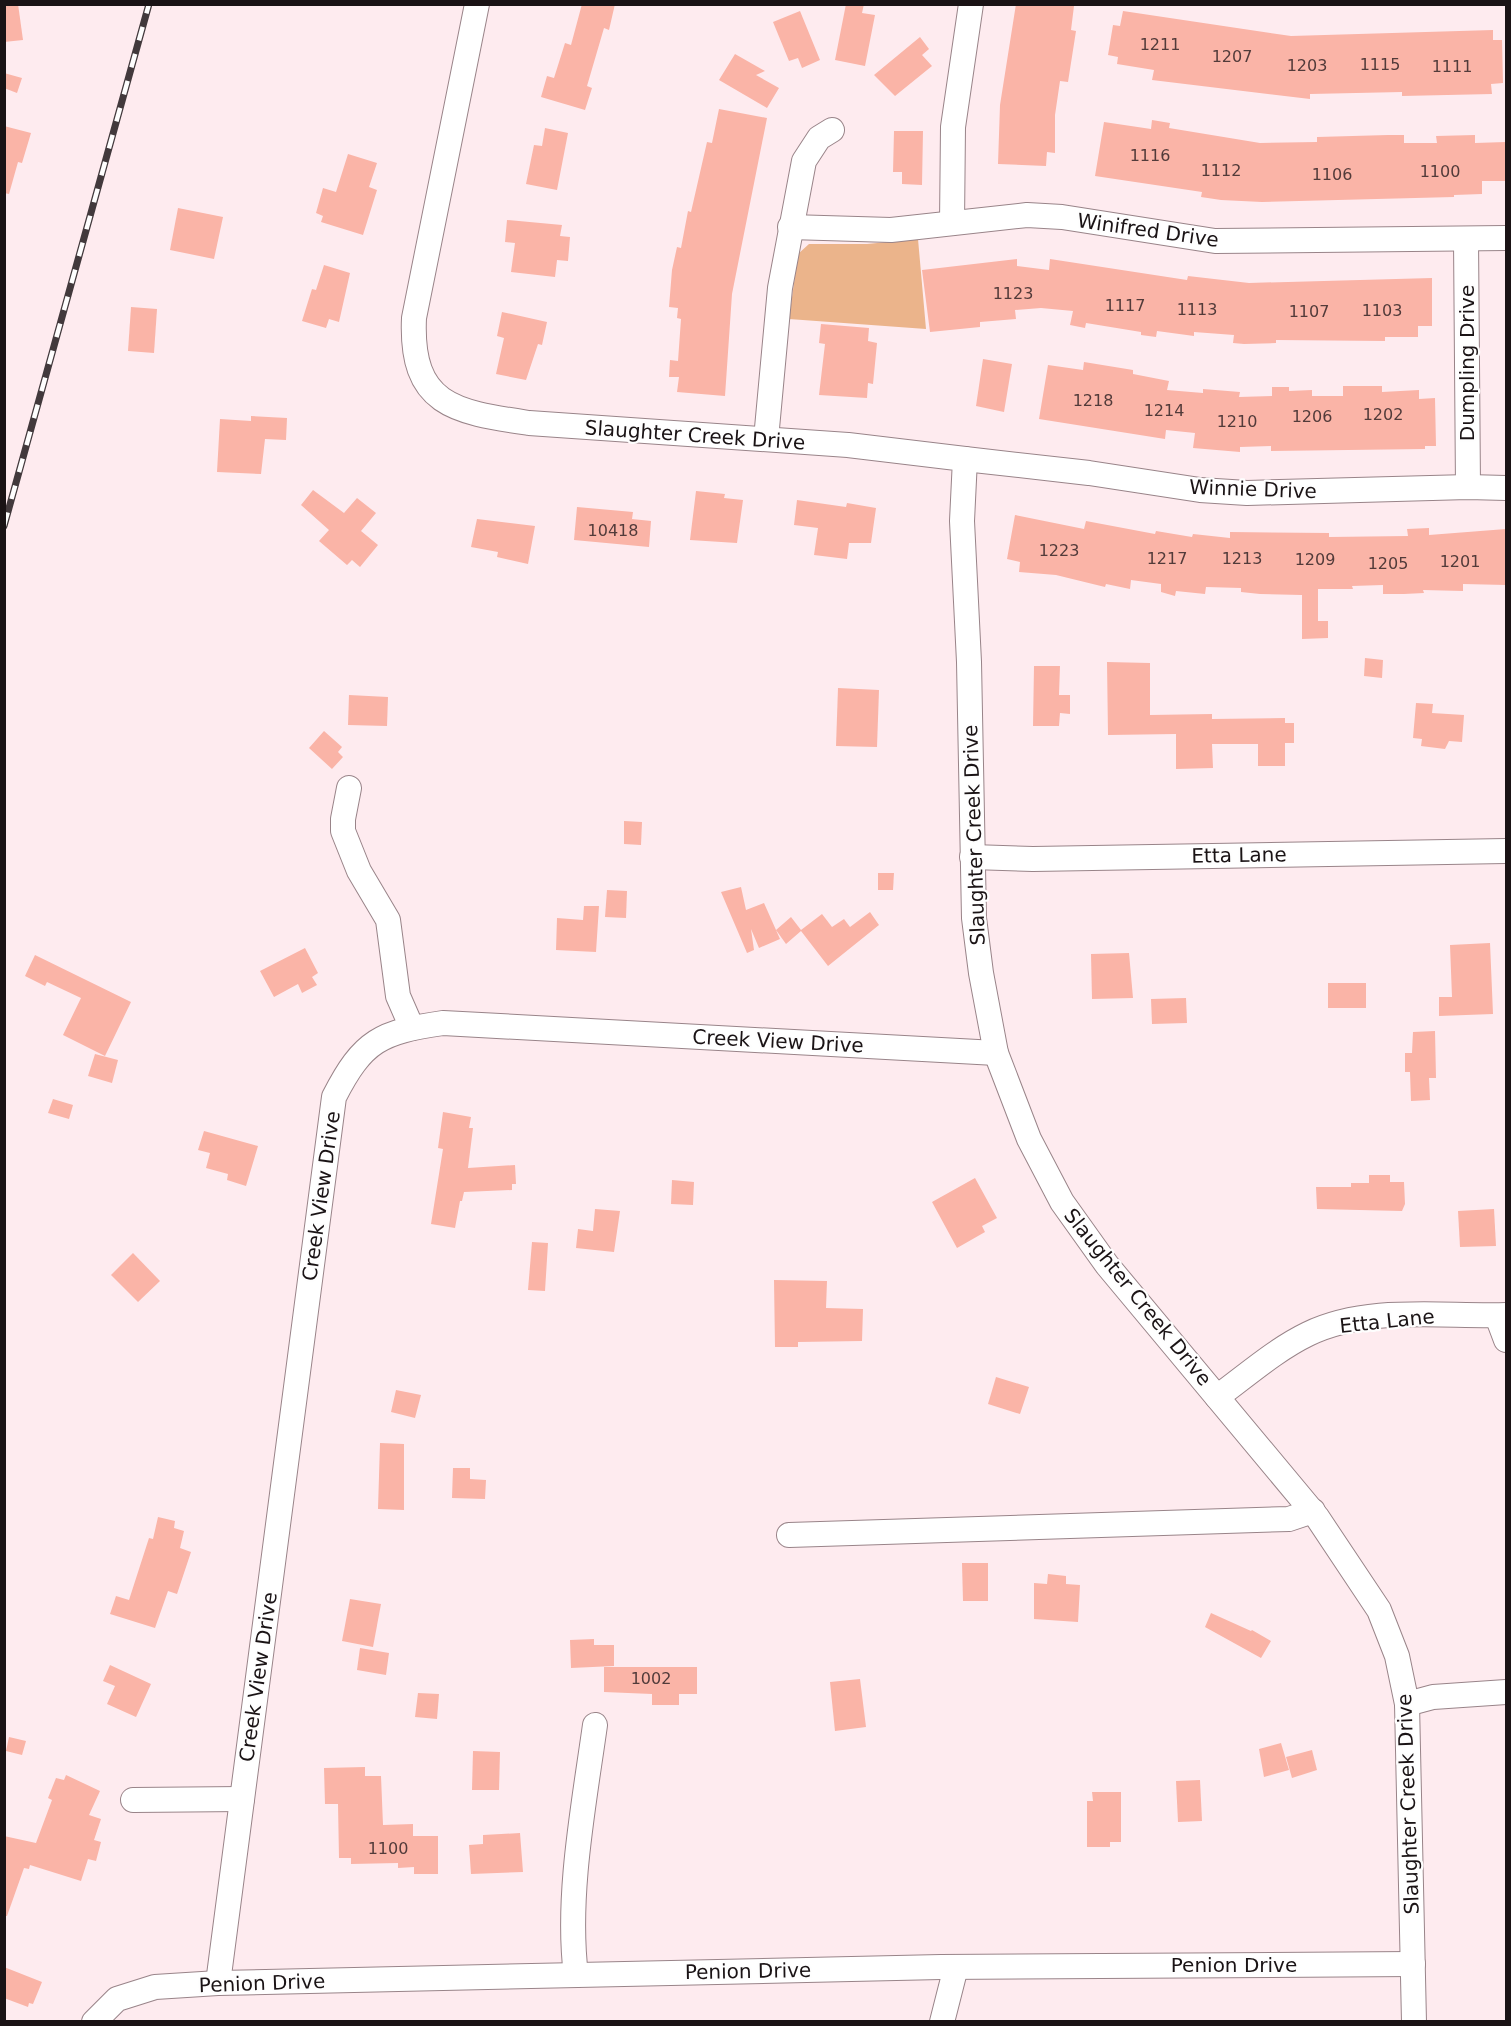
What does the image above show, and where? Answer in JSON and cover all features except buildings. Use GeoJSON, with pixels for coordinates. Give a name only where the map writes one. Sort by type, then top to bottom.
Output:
{"type":"FeatureCollection","features":[{"type":"Feature","properties":{"kind":"street","name":"Slaughter Creek Drive"},"geometry":{"type":"LineString","coordinates":[[477,4],[414,318],[415,354],[424,381],[444,402],[482,416],[529,423],[766,439],[965,459],[962,521],[969,662],[974,918],[981,974],[996,1053],[1029,1139],[1062,1202],[1107,1265],[1313,1511],[1379,1610],[1397,1656],[1407,1704],[1414,2022]]}},
{"type":"Feature","properties":{"kind":"street"},"geometry":{"type":"LineString","coordinates":[[952,223],[952,127],[971,4]]}},
{"type":"Feature","properties":{"kind":"street"},"geometry":{"type":"LineString","coordinates":[[766,439],[780,288],[804,161],[819,138],[832,130]]}},
{"type":"Feature","properties":{"kind":"street","name":"Winifred Drive"},"geometry":{"type":"LineString","coordinates":[[790,227],[891,230],[1027,215],[1062,217],[1215,241],[1506,238]]}},
{"type":"Feature","properties":{"kind":"street","name":"Dumpling Drive"},"geometry":{"type":"LineString","coordinates":[[1466,238],[1468,487]]}},
{"type":"Feature","properties":{"kind":"street","name":"Winnie Drive"},"geometry":{"type":"LineString","coordinates":[[965,459],[1089,473],[1200,490],[1247,493],[1506,488]]}},
{"type":"Feature","properties":{"kind":"street"},"geometry":{"type":"LineString","coordinates":[[349,788],[343,831],[359,871],[388,920],[398,996],[412,1028]]}},
{"type":"Feature","properties":{"kind":"street","name":"Etta Lane"},"geometry":{"type":"LineString","coordinates":[[972,857],[1034,859],[1506,851]]}},
{"type":"Feature","properties":{"kind":"street","name":"Creek View Drive"},"geometry":{"type":"LineString","coordinates":[[218,1983],[334,1097],[348,1069],[367,1046],[399,1030],[443,1023],[996,1053]]}},
{"type":"Feature","properties":{"kind":"street","name":"Etta Lane"},"geometry":{"type":"LineString","coordinates":[[1217,1397],[1308,1334],[1338,1324],[1403,1315],[1502,1315]]}},
{"type":"Feature","properties":{"kind":"street"},"geometry":{"type":"LineString","coordinates":[[1502,1315],[1506,1340]]}},
{"type":"Feature","properties":{"kind":"street"},"geometry":{"type":"LineString","coordinates":[[789,1536],[1288,1519],[1313,1511]]}},
{"type":"Feature","properties":{"kind":"street"},"geometry":{"type":"LineString","coordinates":[[1407,1704],[1433,1697],[1506,1692]]}},
{"type":"Feature","properties":{"kind":"street"},"geometry":{"type":"LineString","coordinates":[[576,1975],[572,1944],[581,1825],[595,1725]]}},
{"type":"Feature","properties":{"kind":"street"},"geometry":{"type":"LineString","coordinates":[[134,1800],[242,1799]]}},
{"type":"Feature","properties":{"kind":"street","name":"Penion Drive"},"geometry":{"type":"LineString","coordinates":[[94,2022],[117,1999],[145,1990],[218,1983],[956,1967],[1413,1964]]}},
{"type":"Feature","properties":{"kind":"street"},"geometry":{"type":"LineString","coordinates":[[942,2022],[956,1967]]}},
{"type":"Feature","properties":{"kind":"shaded area"},"geometry":{"type":"Polygon","coordinates":[[[918,239],[926,329],[789,319],[798,254],[809,244],[867,244],[918,239]]]}},
{"type":"Feature","properties":{"kind":"railway"},"geometry":{"type":"LineString","coordinates":[[4,526],[149,4]]}}]}
